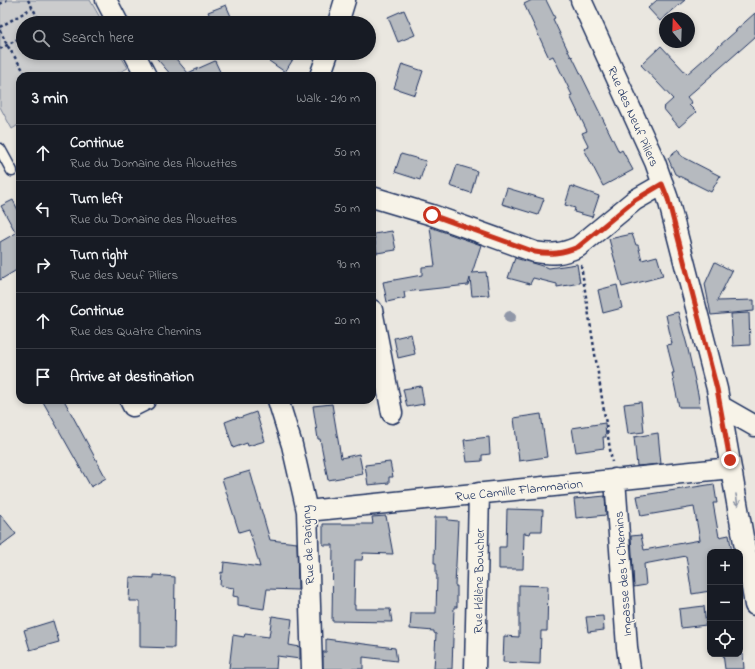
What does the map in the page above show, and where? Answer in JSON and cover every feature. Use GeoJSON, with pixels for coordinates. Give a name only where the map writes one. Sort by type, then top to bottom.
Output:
{"type":"FeatureCollection","features":[{"type":"Feature","properties":{"kind":"street"},"geometry":{"type":"LineString","coordinates":[[106,0],[114,16]]}},
{"type":"Feature","properties":{"kind":"street"},"geometry":{"type":"LineString","coordinates":[[340,16],[345,0]]}},
{"type":"Feature","properties":{"kind":"street","name":"Rue des Neuf Piliers"},"geometry":{"type":"LineString","coordinates":[[581,0],[652,156],[668,199],[714,374],[732,468],[755,606]]}},
{"type":"Feature","properties":{"kind":"street"},"geometry":{"type":"LineString","coordinates":[[138,60],[144,72]]}},
{"type":"Feature","properties":{"kind":"street"},"geometry":{"type":"LineString","coordinates":[[321,72],[326,60]]}},
{"type":"Feature","properties":{"kind":"street"},"geometry":{"type":"LineString","coordinates":[[376,198],[432,215],[535,252],[558,254],[578,247],[635,200],[662,184]]}},
{"type":"Feature","properties":{"kind":"street"},"geometry":{"type":"LineString","coordinates":[[376,331],[392,413]]}},
{"type":"Feature","properties":{"kind":"street","name":"Rue de Parigny"},"geometry":{"type":"LineString","coordinates":[[279,404],[292,445],[307,510],[312,669]]}},
{"type":"Feature","properties":{"kind":"street"},"geometry":{"type":"LineString","coordinates":[[720,406],[755,426]]}},
{"type":"Feature","properties":{"kind":"street","name":"Rue Camille Flammarion"},"geometry":{"type":"LineString","coordinates":[[307,510],[732,468]]}},
{"type":"Feature","properties":{"kind":"street","name":"Impasse des 4 Chemins"},"geometry":{"type":"LineString","coordinates":[[615,480],[625,624],[630,669]]}},
{"type":"Feature","properties":{"kind":"street","name":"Rue Hélène Boucher"},"geometry":{"type":"LineString","coordinates":[[475,669],[479,493]]}},
{"type":"Feature","properties":{"kind":"lane"},"geometry":{"type":"LineString","coordinates":[[0,149],[12,171]]}},
{"type":"Feature","properties":{"kind":"path"},"geometry":{"type":"LineString","coordinates":[[0,4],[7,0]]}},
{"type":"Feature","properties":{"kind":"path"},"geometry":{"type":"LineString","coordinates":[[28,0],[37,16]]}},
{"type":"Feature","properties":{"kind":"path"},"geometry":{"type":"LineString","coordinates":[[19,16],[32,8]]}},
{"type":"Feature","properties":{"kind":"path"},"geometry":{"type":"LineString","coordinates":[[0,27],[16,18]]}},
{"type":"Feature","properties":{"kind":"path"},"geometry":{"type":"LineString","coordinates":[[0,30],[16,59]]}},
{"type":"Feature","properties":{"kind":"path"},"geometry":{"type":"LineString","coordinates":[[0,49],[16,40]]}},
{"type":"Feature","properties":{"kind":"path"},"geometry":{"type":"LineString","coordinates":[[17,60],[24,72]]}},
{"type":"Feature","properties":{"kind":"path"},"geometry":{"type":"LineString","coordinates":[[584,287],[615,480]]}},
{"type":"Feature","properties":{"kind":"shaded area"},"geometry":{"type":"Polygon","coordinates":[[[0,0],[90,0],[99,16],[16,16],[16,60],[123,60],[128,68],[120,72],[16,72],[16,126],[12,129],[0,107],[0,0]]]}},
{"type":"Feature","properties":{"kind":"building"},"geometry":{"type":"Polygon","coordinates":[[[532,0],[546,0],[555,18],[553,19],[571,57],[572,56],[619,152],[622,150],[633,170],[603,186],[584,149],[589,147],[582,133],[587,131],[570,96],[572,95],[553,56],[549,58],[524,4],[532,0]]]}},
{"type":"Feature","properties":{"kind":"building"},"geometry":{"type":"Polygon","coordinates":[[[657,0],[685,0],[671,12],[659,12],[659,20],[648,8],[657,0]]]}},
{"type":"Feature","properties":{"kind":"building"},"geometry":{"type":"Polygon","coordinates":[[[226,5],[231,16],[210,16],[208,12],[226,5]]]}},
{"type":"Feature","properties":{"kind":"building"},"geometry":{"type":"Polygon","coordinates":[[[404,10],[415,35],[398,42],[388,17],[404,10]]]}},
{"type":"Feature","properties":{"kind":"building"},"geometry":{"type":"Polygon","coordinates":[[[755,13],[755,37],[687,97],[692,103],[689,105],[696,112],[679,127],[663,108],[673,99],[641,65],[659,48],[663,48],[687,74],[755,13]]]}},
{"type":"Feature","properties":{"kind":"building"},"geometry":{"type":"Polygon","coordinates":[[[158,60],[177,60],[187,72],[169,72],[158,60]]]}},
{"type":"Feature","properties":{"kind":"building"},"geometry":{"type":"Polygon","coordinates":[[[270,60],[293,60],[285,72],[269,61],[270,60]]]}},
{"type":"Feature","properties":{"kind":"building"},"geometry":{"type":"Polygon","coordinates":[[[215,61],[220,72],[190,72],[215,61]]]}},
{"type":"Feature","properties":{"kind":"building"},"geometry":{"type":"Polygon","coordinates":[[[402,64],[423,71],[415,95],[394,88],[402,64]]]}},
{"type":"Feature","properties":{"kind":"building"},"geometry":{"type":"Polygon","coordinates":[[[678,150],[681,156],[720,176],[711,192],[675,174],[668,158],[678,150]]]}},
{"type":"Feature","properties":{"kind":"building"},"geometry":{"type":"Polygon","coordinates":[[[401,154],[426,161],[420,180],[395,172],[401,154]]]}},
{"type":"Feature","properties":{"kind":"building"},"geometry":{"type":"Polygon","coordinates":[[[457,165],[477,171],[471,193],[450,186],[457,165]]]}},
{"type":"Feature","properties":{"kind":"building"},"geometry":{"type":"Polygon","coordinates":[[[571,186],[599,196],[592,217],[574,212],[575,208],[565,205],[571,186]]]}},
{"type":"Feature","properties":{"kind":"building"},"geometry":{"type":"Polygon","coordinates":[[[507,188],[544,199],[538,215],[502,204],[507,188]]]}},
{"type":"Feature","properties":{"kind":"building"},"geometry":{"type":"Polygon","coordinates":[[[13,200],[16,206],[16,233],[1,206],[13,200]]]}},
{"type":"Feature","properties":{"kind":"building"},"geometry":{"type":"Polygon","coordinates":[[[430,227],[481,245],[472,273],[486,272],[489,295],[472,296],[470,278],[468,285],[404,292],[405,298],[387,302],[383,282],[422,275],[422,267],[435,266],[430,227]]]}},
{"type":"Feature","properties":{"kind":"building"},"geometry":{"type":"Polygon","coordinates":[[[392,231],[396,250],[377,253],[376,234],[392,231]]]}},
{"type":"Feature","properties":{"kind":"building"},"geometry":{"type":"Polygon","coordinates":[[[16,233],[16,270],[0,280],[0,242],[16,233]]]}},
{"type":"Feature","properties":{"kind":"building"},"geometry":{"type":"Polygon","coordinates":[[[632,234],[636,245],[638,245],[642,260],[657,256],[663,276],[622,287],[609,239],[632,234]]]}},
{"type":"Feature","properties":{"kind":"building"},"geometry":{"type":"Polygon","coordinates":[[[515,258],[549,268],[577,264],[580,283],[557,287],[557,284],[533,278],[530,284],[508,278],[515,258]]]}},
{"type":"Feature","properties":{"kind":"building"},"geometry":{"type":"Polygon","coordinates":[[[715,262],[732,271],[717,301],[754,300],[754,311],[711,315],[705,284],[715,262]]]}},
{"type":"Feature","properties":{"kind":"building"},"geometry":{"type":"Polygon","coordinates":[[[617,285],[622,308],[603,313],[598,290],[617,285]]]}},
{"type":"Feature","properties":{"kind":"building"},"geometry":{"type":"Polygon","coordinates":[[[678,312],[687,345],[700,407],[679,407],[672,373],[674,373],[667,345],[672,344],[666,315],[678,312]]]}},
{"type":"Feature","properties":{"kind":"building"},"geometry":{"type":"Polygon","coordinates":[[[749,313],[750,345],[733,346],[731,314],[749,313]]]}},
{"type":"Feature","properties":{"kind":"building"},"geometry":{"type":"Polygon","coordinates":[[[411,334],[415,354],[398,358],[394,338],[411,334]]]}},
{"type":"Feature","properties":{"kind":"building"},"geometry":{"type":"Polygon","coordinates":[[[421,386],[424,404],[407,407],[403,389],[421,386]]]}},
{"type":"Feature","properties":{"kind":"building"},"geometry":{"type":"Polygon","coordinates":[[[641,402],[644,432],[628,434],[624,404],[641,402]]]}},
{"type":"Feature","properties":{"kind":"building"},"geometry":{"type":"Polygon","coordinates":[[[44,404],[66,404],[106,478],[91,487],[44,404]]]}},
{"type":"Feature","properties":{"kind":"building"},"geometry":{"type":"Polygon","coordinates":[[[332,404],[341,458],[359,454],[363,474],[328,480],[320,439],[318,439],[313,406],[332,404]]]}},
{"type":"Feature","properties":{"kind":"building"},"geometry":{"type":"Polygon","coordinates":[[[256,412],[265,441],[248,446],[247,443],[233,448],[225,422],[256,412]]]}},
{"type":"Feature","properties":{"kind":"building"},"geometry":{"type":"Polygon","coordinates":[[[541,414],[547,457],[519,461],[514,418],[541,414]]]}},
{"type":"Feature","properties":{"kind":"building"},"geometry":{"type":"Polygon","coordinates":[[[605,423],[606,437],[603,437],[604,448],[576,452],[572,428],[605,423]]]}},
{"type":"Feature","properties":{"kind":"building"},"geometry":{"type":"Polygon","coordinates":[[[658,433],[661,464],[637,466],[634,437],[658,433]]]}},
{"type":"Feature","properties":{"kind":"building"},"geometry":{"type":"Polygon","coordinates":[[[489,437],[490,454],[482,455],[482,461],[467,462],[464,440],[489,437]]]}},
{"type":"Feature","properties":{"kind":"building"},"geometry":{"type":"Polygon","coordinates":[[[390,462],[393,477],[389,477],[389,483],[368,485],[365,465],[390,462]]]}},
{"type":"Feature","properties":{"kind":"building"},"geometry":{"type":"Polygon","coordinates":[[[250,471],[270,540],[297,543],[298,590],[267,589],[264,609],[238,605],[238,597],[233,596],[234,588],[220,586],[221,572],[223,573],[224,562],[260,567],[249,529],[239,532],[222,479],[250,471]]]}},
{"type":"Feature","properties":{"kind":"building"},"geometry":{"type":"Polygon","coordinates":[[[714,484],[717,503],[713,503],[719,537],[729,535],[731,549],[707,549],[707,592],[692,594],[686,556],[644,564],[646,585],[634,587],[631,536],[641,535],[644,550],[700,540],[694,507],[641,516],[637,496],[714,484]]]}},
{"type":"Feature","properties":{"kind":"building"},"geometry":{"type":"Polygon","coordinates":[[[605,496],[606,515],[576,518],[574,499],[605,496]]]}},
{"type":"Feature","properties":{"kind":"building"},"geometry":{"type":"Polygon","coordinates":[[[507,509],[543,510],[542,531],[531,531],[530,534],[524,533],[523,569],[499,569],[499,547],[506,547],[507,509]]]}},
{"type":"Feature","properties":{"kind":"building"},"geometry":{"type":"Polygon","coordinates":[[[0,514],[16,534],[0,546],[0,514]]]}},
{"type":"Feature","properties":{"kind":"building"},"geometry":{"type":"Polygon","coordinates":[[[386,516],[393,554],[363,553],[362,560],[355,560],[354,605],[355,609],[390,609],[392,622],[332,621],[333,545],[323,545],[323,524],[373,524],[372,517],[386,516]]]}},
{"type":"Feature","properties":{"kind":"building"},"geometry":{"type":"Polygon","coordinates":[[[435,517],[448,517],[448,520],[458,521],[455,586],[457,586],[457,607],[454,607],[452,669],[434,669],[436,634],[434,631],[410,629],[411,613],[436,613],[437,575],[436,563],[434,563],[435,517]]]}},
{"type":"Feature","properties":{"kind":"building"},"geometry":{"type":"Polygon","coordinates":[[[154,575],[175,577],[174,648],[140,647],[140,601],[129,601],[130,577],[154,578],[154,575]]]}},
{"type":"Feature","properties":{"kind":"building"},"geometry":{"type":"Polygon","coordinates":[[[519,585],[548,586],[547,631],[541,631],[540,664],[503,662],[504,636],[519,637],[519,585]]]}},
{"type":"Feature","properties":{"kind":"building"},"geometry":{"type":"Polygon","coordinates":[[[704,606],[706,625],[681,628],[679,609],[704,606]]]}},
{"type":"Feature","properties":{"kind":"building"},"geometry":{"type":"Polygon","coordinates":[[[272,616],[292,619],[289,645],[300,647],[300,659],[277,656],[276,669],[229,669],[233,635],[244,637],[245,634],[269,637],[272,616]]]}},
{"type":"Feature","properties":{"kind":"building"},"geometry":{"type":"Polygon","coordinates":[[[603,616],[604,630],[588,632],[586,617],[603,616]]]}},
{"type":"Feature","properties":{"kind":"building"},"geometry":{"type":"Polygon","coordinates":[[[53,621],[59,642],[30,650],[24,630],[53,621]]]}},
{"type":"Feature","properties":{"kind":"building"},"geometry":{"type":"Polygon","coordinates":[[[326,639],[395,648],[397,661],[363,657],[363,669],[323,669],[323,652],[326,652],[326,639]]]}},
{"type":"Feature","properties":{"kind":"building"},"geometry":{"type":"Polygon","coordinates":[[[743,654],[744,669],[725,669],[723,657],[743,657],[743,654]]]}},
{"type":"Feature","properties":{"kind":"route"},"geometry":{"type":"LineString","coordinates":[[432,215],[535,252],[558,254],[578,247],[635,200],[662,184],[668,199],[717,389],[730,460]]}}]}
